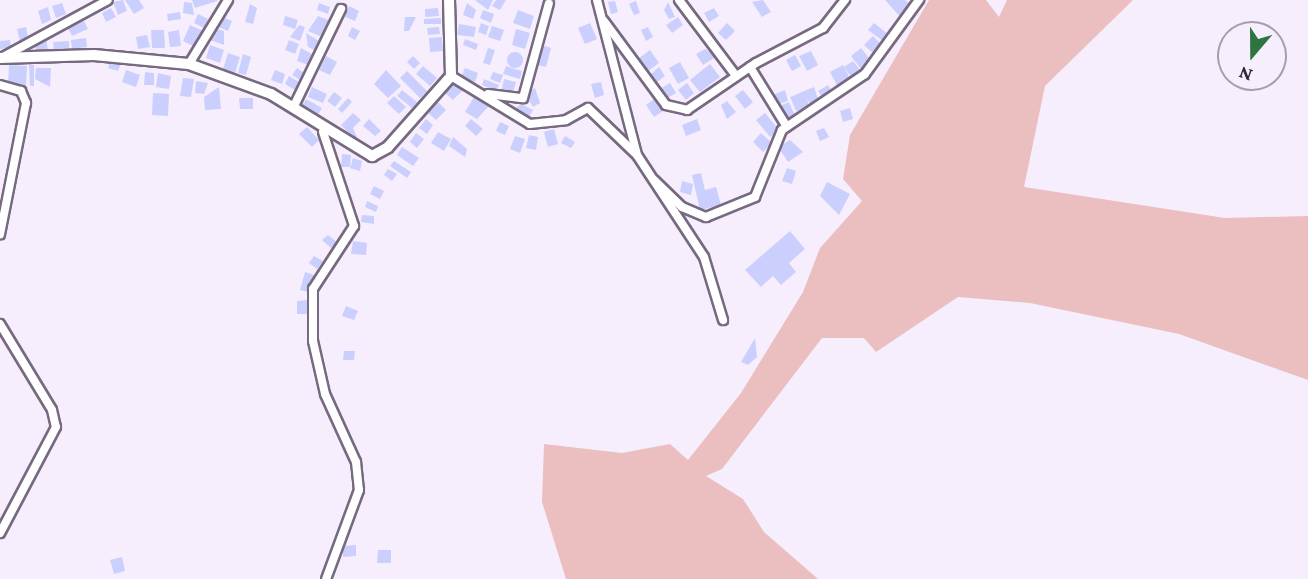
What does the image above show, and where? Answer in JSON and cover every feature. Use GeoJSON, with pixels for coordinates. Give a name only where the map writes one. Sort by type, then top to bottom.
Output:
{"type":"FeatureCollection","features":[{"type":"Feature","properties":{"kind":"street"},"geometry":{"type":"LineString","coordinates":[[1,58],[108,0]]}},
{"type":"Feature","properties":{"kind":"street"},"geometry":{"type":"LineString","coordinates":[[189,64],[228,0]]}},
{"type":"Feature","properties":{"kind":"street"},"geometry":{"type":"LineString","coordinates":[[1,58],[94,55],[189,64],[294,106],[323,131],[365,155],[386,150],[451,76],[449,0]]}},
{"type":"Feature","properties":{"kind":"street"},"geometry":{"type":"LineString","coordinates":[[597,0],[638,155]]}},
{"type":"Feature","properties":{"kind":"street"},"geometry":{"type":"LineString","coordinates":[[679,0],[736,76]]}},
{"type":"Feature","properties":{"kind":"street"},"geometry":{"type":"LineString","coordinates":[[601,17],[653,92],[675,110],[698,106],[750,66],[823,28],[845,0]]}},
{"type":"Feature","properties":{"kind":"street"},"geometry":{"type":"LineString","coordinates":[[654,180],[682,207],[716,215],[761,192],[787,127],[865,74],[919,0]]}},
{"type":"Feature","properties":{"kind":"street"},"geometry":{"type":"LineString","coordinates":[[485,93],[521,101],[549,3]]}},
{"type":"Feature","properties":{"kind":"street"},"geometry":{"type":"LineString","coordinates":[[294,106],[341,9]]}},
{"type":"Feature","properties":{"kind":"street"},"geometry":{"type":"LineString","coordinates":[[750,66],[787,127]]}},
{"type":"Feature","properties":{"kind":"street"},"geometry":{"type":"LineString","coordinates":[[451,76],[485,93],[515,118],[535,125],[566,120],[588,108],[638,155],[704,257],[723,320]]}},
{"type":"Feature","properties":{"kind":"street"},"geometry":{"type":"LineString","coordinates":[[0,85],[22,91],[26,103],[0,234]]}},
{"type":"Feature","properties":{"kind":"street"},"geometry":{"type":"LineString","coordinates":[[323,131],[354,226],[313,289],[313,341],[325,394],[356,462],[359,490],[326,579]]}},
{"type":"Feature","properties":{"kind":"street"},"geometry":{"type":"LineString","coordinates":[[0,324],[52,410],[56,427],[0,533]]}},
{"type":"Feature","properties":{"kind":"shaded area"},"geometry":{"type":"Polygon","coordinates":[[[929,0],[986,0],[999,17],[1007,0],[1133,0],[1045,86],[1024,187],[1225,218],[1308,216],[1308,380],[1179,334],[1030,303],[958,297],[876,352],[864,338],[822,338],[722,469],[706,476],[743,499],[764,532],[818,579],[566,579],[542,502],[544,444],[622,453],[670,444],[688,460],[741,393],[803,292],[820,248],[862,201],[843,179],[850,135],[929,0]]]}},
{"type":"Feature","properties":{"kind":"building"},"geometry":{"type":"Polygon","coordinates":[[[123,0],[127,11],[118,15],[113,2],[123,0]]]}},
{"type":"Feature","properties":{"kind":"building"},"geometry":{"type":"Polygon","coordinates":[[[125,0],[139,0],[144,8],[134,14],[125,0]]]}},
{"type":"Feature","properties":{"kind":"building"},"geometry":{"type":"Polygon","coordinates":[[[192,0],[217,0],[217,1],[195,8],[192,0]]]}},
{"type":"Feature","properties":{"kind":"building"},"geometry":{"type":"Polygon","coordinates":[[[475,0],[493,0],[488,10],[475,0]]]}},
{"type":"Feature","properties":{"kind":"building"},"geometry":{"type":"Polygon","coordinates":[[[496,0],[506,0],[500,10],[492,6],[496,0]]]}},
{"type":"Feature","properties":{"kind":"building"},"geometry":{"type":"Polygon","coordinates":[[[763,0],[771,12],[762,17],[752,2],[763,0]]]}},
{"type":"Feature","properties":{"kind":"building"},"geometry":{"type":"Polygon","coordinates":[[[885,0],[905,0],[913,6],[903,20],[885,0]]]}},
{"type":"Feature","properties":{"kind":"building"},"geometry":{"type":"Polygon","coordinates":[[[615,1],[618,12],[611,14],[608,2],[615,1]]]}},
{"type":"Feature","properties":{"kind":"building"},"geometry":{"type":"Polygon","coordinates":[[[636,1],[640,13],[634,15],[629,4],[636,1]]]}},
{"type":"Feature","properties":{"kind":"building"},"geometry":{"type":"Polygon","coordinates":[[[184,2],[192,3],[194,15],[183,13],[184,2]]]}},
{"type":"Feature","properties":{"kind":"building"},"geometry":{"type":"Polygon","coordinates":[[[668,2],[675,17],[669,19],[664,10],[668,2]]]}},
{"type":"Feature","properties":{"kind":"building"},"geometry":{"type":"Polygon","coordinates":[[[62,3],[66,14],[56,18],[52,6],[62,3]]]}},
{"type":"Feature","properties":{"kind":"building"},"geometry":{"type":"Polygon","coordinates":[[[319,3],[330,7],[328,14],[317,10],[319,3]]]}},
{"type":"Feature","properties":{"kind":"building"},"geometry":{"type":"Polygon","coordinates":[[[467,3],[476,10],[473,19],[463,15],[467,3]]]}},
{"type":"Feature","properties":{"kind":"building"},"geometry":{"type":"Polygon","coordinates":[[[250,4],[257,8],[253,24],[245,22],[250,4]]]}},
{"type":"Feature","properties":{"kind":"building"},"geometry":{"type":"Polygon","coordinates":[[[349,6],[359,11],[355,21],[345,17],[349,6]]]}},
{"type":"Feature","properties":{"kind":"building"},"geometry":{"type":"Polygon","coordinates":[[[48,7],[51,20],[42,24],[38,11],[48,7]]]}},
{"type":"Feature","properties":{"kind":"building"},"geometry":{"type":"Polygon","coordinates":[[[111,8],[116,17],[106,22],[102,13],[111,8]]]}},
{"type":"Feature","properties":{"kind":"building"},"geometry":{"type":"Polygon","coordinates":[[[438,8],[439,16],[425,17],[425,9],[438,8]]]}},
{"type":"Feature","properties":{"kind":"building"},"geometry":{"type":"Polygon","coordinates":[[[714,8],[719,16],[709,22],[704,13],[714,8]]]}},
{"type":"Feature","properties":{"kind":"building"},"geometry":{"type":"Polygon","coordinates":[[[483,10],[494,14],[491,23],[480,18],[483,10]]]}},
{"type":"Feature","properties":{"kind":"building"},"geometry":{"type":"Polygon","coordinates":[[[518,10],[534,16],[530,29],[513,23],[518,10]]]}},
{"type":"Feature","properties":{"kind":"building"},"geometry":{"type":"Polygon","coordinates":[[[180,12],[181,19],[168,21],[167,14],[180,12]]]}},
{"type":"Feature","properties":{"kind":"building"},"geometry":{"type":"Polygon","coordinates":[[[198,14],[208,19],[204,28],[194,23],[198,14]]]}},
{"type":"Feature","properties":{"kind":"building"},"geometry":{"type":"Polygon","coordinates":[[[220,16],[232,21],[228,31],[216,26],[220,16]]]}},
{"type":"Feature","properties":{"kind":"building"},"geometry":{"type":"Polygon","coordinates":[[[285,16],[298,20],[295,29],[283,25],[285,16]]]}},
{"type":"Feature","properties":{"kind":"building"},"geometry":{"type":"Polygon","coordinates":[[[318,16],[333,22],[327,39],[308,31],[318,16]]]}},
{"type":"Feature","properties":{"kind":"building"},"geometry":{"type":"Polygon","coordinates":[[[405,17],[416,17],[409,31],[404,31],[405,17]]]}},
{"type":"Feature","properties":{"kind":"building"},"geometry":{"type":"Polygon","coordinates":[[[678,17],[683,25],[672,33],[666,25],[678,17]]]}},
{"type":"Feature","properties":{"kind":"building"},"geometry":{"type":"Polygon","coordinates":[[[441,18],[441,24],[424,24],[424,19],[441,18]]]}},
{"type":"Feature","properties":{"kind":"building"},"geometry":{"type":"Polygon","coordinates":[[[84,21],[88,29],[72,36],[68,28],[84,21]]]}},
{"type":"Feature","properties":{"kind":"building"},"geometry":{"type":"Polygon","coordinates":[[[481,23],[489,26],[486,35],[478,32],[481,23]]]}},
{"type":"Feature","properties":{"kind":"building"},"geometry":{"type":"Polygon","coordinates":[[[590,23],[597,39],[585,44],[578,28],[590,23]]]}},
{"type":"Feature","properties":{"kind":"building"},"geometry":{"type":"Polygon","coordinates":[[[727,23],[735,31],[726,40],[718,33],[727,23]]]}},
{"type":"Feature","properties":{"kind":"building"},"geometry":{"type":"Polygon","coordinates":[[[874,23],[889,35],[883,41],[868,30],[874,23]]]}},
{"type":"Feature","properties":{"kind":"building"},"geometry":{"type":"Polygon","coordinates":[[[459,24],[476,27],[474,37],[457,35],[459,24]]]}},
{"type":"Feature","properties":{"kind":"building"},"geometry":{"type":"Polygon","coordinates":[[[190,25],[203,31],[195,47],[183,41],[190,25]]]}},
{"type":"Feature","properties":{"kind":"building"},"geometry":{"type":"Polygon","coordinates":[[[299,25],[305,27],[300,41],[290,37],[299,25]]]}},
{"type":"Feature","properties":{"kind":"building"},"geometry":{"type":"Polygon","coordinates":[[[492,26],[504,30],[500,41],[488,37],[492,26]]]}},
{"type":"Feature","properties":{"kind":"building"},"geometry":{"type":"Polygon","coordinates":[[[26,27],[28,38],[20,41],[17,29],[26,27]]]}},
{"type":"Feature","properties":{"kind":"building"},"geometry":{"type":"Polygon","coordinates":[[[352,27],[360,31],[355,40],[348,36],[352,27]]]}},
{"type":"Feature","properties":{"kind":"building"},"geometry":{"type":"Polygon","coordinates":[[[439,27],[440,34],[428,35],[427,28],[439,27]]]}},
{"type":"Feature","properties":{"kind":"building"},"geometry":{"type":"Polygon","coordinates":[[[648,27],[653,37],[646,41],[641,30],[648,27]]]}},
{"type":"Feature","properties":{"kind":"building"},"geometry":{"type":"Polygon","coordinates":[[[214,28],[224,31],[224,45],[210,40],[214,28]]]}},
{"type":"Feature","properties":{"kind":"building"},"geometry":{"type":"Polygon","coordinates":[[[516,29],[530,33],[525,49],[512,45],[516,29]]]}},
{"type":"Feature","properties":{"kind":"building"},"geometry":{"type":"Polygon","coordinates":[[[151,30],[164,30],[165,48],[152,48],[151,30]]]}},
{"type":"Feature","properties":{"kind":"building"},"geometry":{"type":"Polygon","coordinates":[[[179,30],[181,46],[170,47],[168,32],[179,30]]]}},
{"type":"Feature","properties":{"kind":"building"},"geometry":{"type":"Polygon","coordinates":[[[306,33],[322,43],[319,52],[308,47],[306,33]]]}},
{"type":"Feature","properties":{"kind":"building"},"geometry":{"type":"Polygon","coordinates":[[[147,35],[150,47],[138,49],[136,37],[147,35]]]}},
{"type":"Feature","properties":{"kind":"building"},"geometry":{"type":"Polygon","coordinates":[[[873,36],[882,45],[873,53],[864,45],[873,36]]]}},
{"type":"Feature","properties":{"kind":"building"},"geometry":{"type":"Polygon","coordinates":[[[442,37],[443,51],[430,52],[429,38],[442,37]]]}},
{"type":"Feature","properties":{"kind":"building"},"geometry":{"type":"Polygon","coordinates":[[[86,38],[87,47],[72,49],[71,40],[86,38]]]}},
{"type":"Feature","properties":{"kind":"building"},"geometry":{"type":"Polygon","coordinates":[[[46,39],[48,50],[37,53],[34,42],[46,39]]]}},
{"type":"Feature","properties":{"kind":"building"},"geometry":{"type":"Polygon","coordinates":[[[465,39],[478,44],[476,50],[463,45],[465,39]]]}},
{"type":"Feature","properties":{"kind":"building"},"geometry":{"type":"Polygon","coordinates":[[[10,40],[11,48],[0,49],[0,41],[10,40]]]}},
{"type":"Feature","properties":{"kind":"building"},"geometry":{"type":"Polygon","coordinates":[[[289,40],[299,44],[295,54],[285,50],[289,40]]]}},
{"type":"Feature","properties":{"kind":"building"},"geometry":{"type":"Polygon","coordinates":[[[69,41],[69,49],[54,50],[53,42],[69,41]]]}},
{"type":"Feature","properties":{"kind":"building"},"geometry":{"type":"Polygon","coordinates":[[[210,45],[224,50],[220,63],[206,58],[210,45]]]}},
{"type":"Feature","properties":{"kind":"building"},"geometry":{"type":"Polygon","coordinates":[[[542,45],[551,48],[546,67],[537,65],[542,45]]]}},
{"type":"Feature","properties":{"kind":"building"},"geometry":{"type":"Polygon","coordinates":[[[301,48],[317,57],[314,67],[297,61],[301,48]]]}},
{"type":"Feature","properties":{"kind":"building"},"geometry":{"type":"Polygon","coordinates":[[[488,48],[495,50],[490,65],[483,63],[488,48]]]}},
{"type":"Feature","properties":{"kind":"building"},"geometry":{"type":"Polygon","coordinates":[[[861,48],[872,62],[862,70],[851,56],[861,48]]]}},
{"type":"Feature","properties":{"kind":"building"},"geometry":{"type":"Polygon","coordinates":[[[705,49],[717,56],[703,65],[696,54],[705,49]]]}},
{"type":"Feature","properties":{"kind":"building"},"geometry":{"type":"Polygon","coordinates":[[[650,50],[659,63],[648,71],[639,58],[650,50]]]}},
{"type":"Feature","properties":{"kind":"building"},"geometry":{"type":"Polygon","coordinates":[[[811,51],[818,65],[807,71],[799,56],[811,51]]]}},
{"type":"Feature","properties":{"kind":"building"},"geometry":{"type":"Polygon","coordinates":[[[515,52],[521,54],[521,66],[515,68],[509,66],[507,60],[509,54],[515,52]]]}},
{"type":"Feature","properties":{"kind":"building"},"geometry":{"type":"Polygon","coordinates":[[[228,53],[240,57],[235,73],[223,69],[228,53]]]}},
{"type":"Feature","properties":{"kind":"building"},"geometry":{"type":"Polygon","coordinates":[[[243,54],[251,57],[246,75],[238,73],[243,54]]]}},
{"type":"Feature","properties":{"kind":"building"},"geometry":{"type":"Polygon","coordinates":[[[795,55],[801,66],[792,71],[786,60],[795,55]]]}},
{"type":"Feature","properties":{"kind":"building"},"geometry":{"type":"Polygon","coordinates":[[[326,56],[337,62],[330,75],[319,70],[326,56]]]}},
{"type":"Feature","properties":{"kind":"building"},"geometry":{"type":"Polygon","coordinates":[[[413,56],[420,63],[414,69],[407,62],[413,56]]]}},
{"type":"Feature","properties":{"kind":"building"},"geometry":{"type":"Polygon","coordinates":[[[110,60],[121,63],[118,71],[108,68],[110,60]]]}},
{"type":"Feature","properties":{"kind":"building"},"geometry":{"type":"Polygon","coordinates":[[[853,61],[861,71],[852,78],[844,67],[853,61]]]}},
{"type":"Feature","properties":{"kind":"building"},"geometry":{"type":"Polygon","coordinates":[[[680,62],[689,78],[678,84],[669,68],[680,62]]]}},
{"type":"Feature","properties":{"kind":"building"},"geometry":{"type":"Polygon","coordinates":[[[29,64],[34,65],[34,86],[30,86],[29,64]]]}},
{"type":"Feature","properties":{"kind":"building"},"geometry":{"type":"Polygon","coordinates":[[[710,64],[720,77],[700,92],[690,80],[710,64]]]}},
{"type":"Feature","properties":{"kind":"building"},"geometry":{"type":"Polygon","coordinates":[[[9,65],[27,66],[26,85],[8,84],[9,65]]]}},
{"type":"Feature","properties":{"kind":"building"},"geometry":{"type":"Polygon","coordinates":[[[843,65],[852,82],[839,89],[830,72],[843,65]]]}},
{"type":"Feature","properties":{"kind":"building"},"geometry":{"type":"Polygon","coordinates":[[[423,66],[437,78],[430,86],[416,74],[423,66]]]}},
{"type":"Feature","properties":{"kind":"building"},"geometry":{"type":"Polygon","coordinates":[[[506,66],[522,71],[520,79],[503,74],[506,66]]]}},
{"type":"Feature","properties":{"kind":"building"},"geometry":{"type":"Polygon","coordinates":[[[659,67],[665,76],[657,82],[651,74],[659,67]]]}},
{"type":"Feature","properties":{"kind":"building"},"geometry":{"type":"Polygon","coordinates":[[[36,68],[51,68],[50,87],[35,79],[36,68]]]}},
{"type":"Feature","properties":{"kind":"building"},"geometry":{"type":"Polygon","coordinates":[[[297,68],[307,75],[303,82],[292,75],[297,68]]]}},
{"type":"Feature","properties":{"kind":"building"},"geometry":{"type":"Polygon","coordinates":[[[465,68],[478,73],[475,82],[461,77],[465,68]]]}},
{"type":"Feature","properties":{"kind":"building"},"geometry":{"type":"Polygon","coordinates":[[[126,70],[140,75],[136,87],[122,82],[126,70]]]}},
{"type":"Feature","properties":{"kind":"building"},"geometry":{"type":"Polygon","coordinates":[[[275,70],[285,74],[282,84],[271,80],[275,70]]]}},
{"type":"Feature","properties":{"kind":"building"},"geometry":{"type":"Polygon","coordinates":[[[386,70],[401,86],[388,98],[374,84],[386,70]]]}},
{"type":"Feature","properties":{"kind":"building"},"geometry":{"type":"Polygon","coordinates":[[[407,71],[427,91],[420,98],[400,78],[407,71]]]}},
{"type":"Feature","properties":{"kind":"building"},"geometry":{"type":"Polygon","coordinates":[[[145,72],[154,73],[154,85],[144,85],[145,72]]]}},
{"type":"Feature","properties":{"kind":"building"},"geometry":{"type":"Polygon","coordinates":[[[493,72],[503,75],[500,83],[490,79],[493,72]]]}},
{"type":"Feature","properties":{"kind":"building"},"geometry":{"type":"Polygon","coordinates":[[[158,73],[171,76],[169,89],[156,87],[158,73]]]}},
{"type":"Feature","properties":{"kind":"building"},"geometry":{"type":"Polygon","coordinates":[[[289,76],[299,82],[295,90],[285,84],[289,76]]]}},
{"type":"Feature","properties":{"kind":"building"},"geometry":{"type":"Polygon","coordinates":[[[183,78],[194,79],[191,97],[180,96],[183,78]]]}},
{"type":"Feature","properties":{"kind":"building"},"geometry":{"type":"Polygon","coordinates":[[[484,79],[499,85],[496,91],[482,85],[484,79]]]}},
{"type":"Feature","properties":{"kind":"building"},"geometry":{"type":"Polygon","coordinates":[[[504,79],[516,82],[512,96],[501,93],[504,79]]]}},
{"type":"Feature","properties":{"kind":"building"},"geometry":{"type":"Polygon","coordinates":[[[196,81],[208,83],[204,94],[195,93],[196,81]]]}},
{"type":"Feature","properties":{"kind":"building"},"geometry":{"type":"Polygon","coordinates":[[[456,81],[464,89],[453,100],[444,92],[456,81]]]}},
{"type":"Feature","properties":{"kind":"building"},"geometry":{"type":"Polygon","coordinates":[[[601,82],[604,95],[595,98],[591,84],[601,82]]]}},
{"type":"Feature","properties":{"kind":"building"},"geometry":{"type":"Polygon","coordinates":[[[670,83],[676,93],[666,99],[660,89],[670,83]]]}},
{"type":"Feature","properties":{"kind":"building"},"geometry":{"type":"Polygon","coordinates":[[[687,83],[694,93],[686,100],[678,90],[687,83]]]}},
{"type":"Feature","properties":{"kind":"building"},"geometry":{"type":"Polygon","coordinates":[[[828,85],[833,94],[824,100],[818,91],[828,85]]]}},
{"type":"Feature","properties":{"kind":"building"},"geometry":{"type":"Polygon","coordinates":[[[219,87],[221,109],[205,110],[204,97],[219,87]]]}},
{"type":"Feature","properties":{"kind":"building"},"geometry":{"type":"Polygon","coordinates":[[[312,87],[327,94],[323,103],[308,97],[312,87]]]}},
{"type":"Feature","properties":{"kind":"building"},"geometry":{"type":"Polygon","coordinates":[[[814,87],[820,105],[812,109],[807,98],[809,106],[796,111],[790,97],[814,87]]]}},
{"type":"Feature","properties":{"kind":"building"},"geometry":{"type":"Polygon","coordinates":[[[535,88],[540,103],[533,107],[525,94],[535,88]]]}},
{"type":"Feature","properties":{"kind":"building"},"geometry":{"type":"Polygon","coordinates":[[[402,90],[417,102],[412,108],[397,96],[402,90]]]}},
{"type":"Feature","properties":{"kind":"building"},"geometry":{"type":"Polygon","coordinates":[[[743,90],[753,102],[745,109],[735,96],[743,90]]]}},
{"type":"Feature","properties":{"kind":"building"},"geometry":{"type":"Polygon","coordinates":[[[785,90],[788,101],[776,105],[772,95],[785,90]]]}},
{"type":"Feature","properties":{"kind":"building"},"geometry":{"type":"Polygon","coordinates":[[[334,92],[342,98],[335,107],[327,101],[334,92]]]}},
{"type":"Feature","properties":{"kind":"building"},"geometry":{"type":"Polygon","coordinates":[[[153,93],[169,94],[168,116],[152,115],[153,93]]]}},
{"type":"Feature","properties":{"kind":"building"},"geometry":{"type":"Polygon","coordinates":[[[394,96],[406,107],[399,114],[387,103],[394,96]]]}},
{"type":"Feature","properties":{"kind":"building"},"geometry":{"type":"Polygon","coordinates":[[[474,97],[489,106],[477,119],[465,112],[474,97]]]}},
{"type":"Feature","properties":{"kind":"building"},"geometry":{"type":"Polygon","coordinates":[[[239,98],[253,98],[253,109],[240,109],[239,98]]]}},
{"type":"Feature","properties":{"kind":"building"},"geometry":{"type":"Polygon","coordinates":[[[348,98],[352,102],[342,113],[338,109],[348,98]]]}},
{"type":"Feature","properties":{"kind":"building"},"geometry":{"type":"Polygon","coordinates":[[[306,99],[322,108],[318,115],[302,106],[306,99]]]}},
{"type":"Feature","properties":{"kind":"building"},"geometry":{"type":"Polygon","coordinates":[[[654,99],[663,111],[654,117],[646,105],[654,99]]]}},
{"type":"Feature","properties":{"kind":"building"},"geometry":{"type":"Polygon","coordinates":[[[727,101],[736,112],[727,119],[721,105],[727,101]]]}},
{"type":"Feature","properties":{"kind":"building"},"geometry":{"type":"Polygon","coordinates":[[[438,102],[446,110],[436,120],[428,113],[438,102]]]}},
{"type":"Feature","properties":{"kind":"building"},"geometry":{"type":"Polygon","coordinates":[[[789,102],[796,118],[785,123],[777,107],[789,102]]]}},
{"type":"Feature","properties":{"kind":"building"},"geometry":{"type":"Polygon","coordinates":[[[521,104],[533,110],[529,117],[514,110],[521,104]]]}},
{"type":"Feature","properties":{"kind":"building"},"geometry":{"type":"Polygon","coordinates":[[[850,108],[853,119],[843,122],[840,111],[850,108]]]}},
{"type":"Feature","properties":{"kind":"building"},"geometry":{"type":"Polygon","coordinates":[[[353,113],[361,120],[353,128],[361,146],[341,125],[353,113]]]}},
{"type":"Feature","properties":{"kind":"building"},"geometry":{"type":"Polygon","coordinates":[[[765,113],[779,130],[770,137],[756,120],[765,113]]]}},
{"type":"Feature","properties":{"kind":"building"},"geometry":{"type":"Polygon","coordinates":[[[369,119],[381,131],[375,136],[363,126],[369,119]]]}},
{"type":"Feature","properties":{"kind":"building"},"geometry":{"type":"Polygon","coordinates":[[[426,119],[433,125],[427,134],[419,128],[426,119]]]}},
{"type":"Feature","properties":{"kind":"building"},"geometry":{"type":"Polygon","coordinates":[[[471,119],[483,129],[476,136],[465,126],[471,119]]]}},
{"type":"Feature","properties":{"kind":"building"},"geometry":{"type":"Polygon","coordinates":[[[697,119],[701,130],[686,136],[682,125],[697,119]]]}},
{"type":"Feature","properties":{"kind":"building"},"geometry":{"type":"Polygon","coordinates":[[[500,122],[509,126],[505,135],[496,131],[500,122]]]}},
{"type":"Feature","properties":{"kind":"building"},"geometry":{"type":"Polygon","coordinates":[[[307,127],[319,140],[312,147],[299,134],[307,127]]]}},
{"type":"Feature","properties":{"kind":"building"},"geometry":{"type":"Polygon","coordinates":[[[824,128],[829,137],[820,141],[816,131],[824,128]]]}},
{"type":"Feature","properties":{"kind":"building"},"geometry":{"type":"Polygon","coordinates":[[[554,129],[558,144],[548,147],[544,132],[554,129]]]}},
{"type":"Feature","properties":{"kind":"building"},"geometry":{"type":"Polygon","coordinates":[[[438,132],[451,139],[444,151],[431,143],[438,132]]]}},
{"type":"Feature","properties":{"kind":"building"},"geometry":{"type":"Polygon","coordinates":[[[416,133],[424,139],[417,148],[410,142],[416,133]]]}},
{"type":"Feature","properties":{"kind":"building"},"geometry":{"type":"Polygon","coordinates":[[[761,133],[772,143],[763,152],[753,142],[761,133]]]}},
{"type":"Feature","properties":{"kind":"building"},"geometry":{"type":"Polygon","coordinates":[[[529,135],[538,137],[536,150],[526,148],[529,135]]]}},
{"type":"Feature","properties":{"kind":"building"},"geometry":{"type":"Polygon","coordinates":[[[515,136],[525,139],[520,153],[510,149],[515,136]]]}},
{"type":"Feature","properties":{"kind":"building"},"geometry":{"type":"Polygon","coordinates":[[[565,136],[575,142],[571,148],[561,143],[565,136]]]}},
{"type":"Feature","properties":{"kind":"building"},"geometry":{"type":"Polygon","coordinates":[[[453,137],[467,149],[465,157],[449,146],[453,137]]]}},
{"type":"Feature","properties":{"kind":"building"},"geometry":{"type":"Polygon","coordinates":[[[790,140],[803,152],[788,162],[778,147],[790,140]]]}},
{"type":"Feature","properties":{"kind":"building"},"geometry":{"type":"Polygon","coordinates":[[[402,147],[419,158],[413,166],[397,155],[402,147]]]}},
{"type":"Feature","properties":{"kind":"building"},"geometry":{"type":"Polygon","coordinates":[[[342,154],[351,155],[350,167],[341,167],[342,154]]]}},
{"type":"Feature","properties":{"kind":"building"},"geometry":{"type":"Polygon","coordinates":[[[353,158],[362,161],[360,171],[350,168],[353,158]]]}},
{"type":"Feature","properties":{"kind":"building"},"geometry":{"type":"Polygon","coordinates":[[[394,161],[411,172],[407,178],[390,166],[394,161]]]}},
{"type":"Feature","properties":{"kind":"building"},"geometry":{"type":"Polygon","coordinates":[[[787,168],[796,171],[792,184],[782,181],[787,168]]]}},
{"type":"Feature","properties":{"kind":"building"},"geometry":{"type":"Polygon","coordinates":[[[388,169],[397,174],[392,181],[384,175],[388,169]]]}},
{"type":"Feature","properties":{"kind":"building"},"geometry":{"type":"Polygon","coordinates":[[[701,173],[705,190],[716,187],[721,205],[700,210],[692,175],[701,173]]]}},
{"type":"Feature","properties":{"kind":"building"},"geometry":{"type":"Polygon","coordinates":[[[682,181],[693,184],[691,195],[680,192],[682,181]]]}},
{"type":"Feature","properties":{"kind":"building"},"geometry":{"type":"Polygon","coordinates":[[[827,182],[850,194],[839,215],[820,196],[827,182]]]}},
{"type":"Feature","properties":{"kind":"building"},"geometry":{"type":"Polygon","coordinates":[[[374,186],[384,191],[380,199],[370,194],[374,186]]]}},
{"type":"Feature","properties":{"kind":"building"},"geometry":{"type":"Polygon","coordinates":[[[367,201],[378,206],[376,212],[365,207],[367,201]]]}},
{"type":"Feature","properties":{"kind":"building"},"geometry":{"type":"Polygon","coordinates":[[[362,215],[374,216],[374,224],[361,222],[362,215]]]}},
{"type":"Feature","properties":{"kind":"building"},"geometry":{"type":"Polygon","coordinates":[[[790,231],[805,249],[789,263],[796,272],[781,285],[773,276],[761,287],[745,270],[790,231]]]}},
{"type":"Feature","properties":{"kind":"building"},"geometry":{"type":"Polygon","coordinates":[[[328,235],[337,242],[331,248],[322,240],[328,235]]]}},
{"type":"Feature","properties":{"kind":"building"},"geometry":{"type":"Polygon","coordinates":[[[353,241],[367,243],[366,255],[351,254],[353,241]]]}},
{"type":"Feature","properties":{"kind":"building"},"geometry":{"type":"Polygon","coordinates":[[[314,256],[323,261],[317,269],[309,263],[314,256]]]}},
{"type":"Feature","properties":{"kind":"building"},"geometry":{"type":"Polygon","coordinates":[[[305,272],[314,275],[309,292],[300,290],[305,272]]]}},
{"type":"Feature","properties":{"kind":"building"},"geometry":{"type":"Polygon","coordinates":[[[307,300],[307,314],[297,314],[297,301],[307,300]]]}},
{"type":"Feature","properties":{"kind":"building"},"geometry":{"type":"Polygon","coordinates":[[[346,306],[358,311],[354,320],[342,316],[346,306]]]}},
{"type":"Feature","properties":{"kind":"building"},"geometry":{"type":"Polygon","coordinates":[[[755,338],[757,357],[748,365],[741,362],[755,338]]]}},
{"type":"Feature","properties":{"kind":"building"},"geometry":{"type":"Polygon","coordinates":[[[344,351],[355,351],[354,360],[343,360],[344,351]]]}},
{"type":"Feature","properties":{"kind":"building"},"geometry":{"type":"Polygon","coordinates":[[[356,545],[356,556],[343,557],[343,546],[356,545]]]}},
{"type":"Feature","properties":{"kind":"building"},"geometry":{"type":"Polygon","coordinates":[[[378,550],[391,550],[391,563],[377,563],[378,550]]]}},
{"type":"Feature","properties":{"kind":"building"},"geometry":{"type":"Polygon","coordinates":[[[122,557],[125,571],[114,574],[110,560],[122,557]]]}}]}
